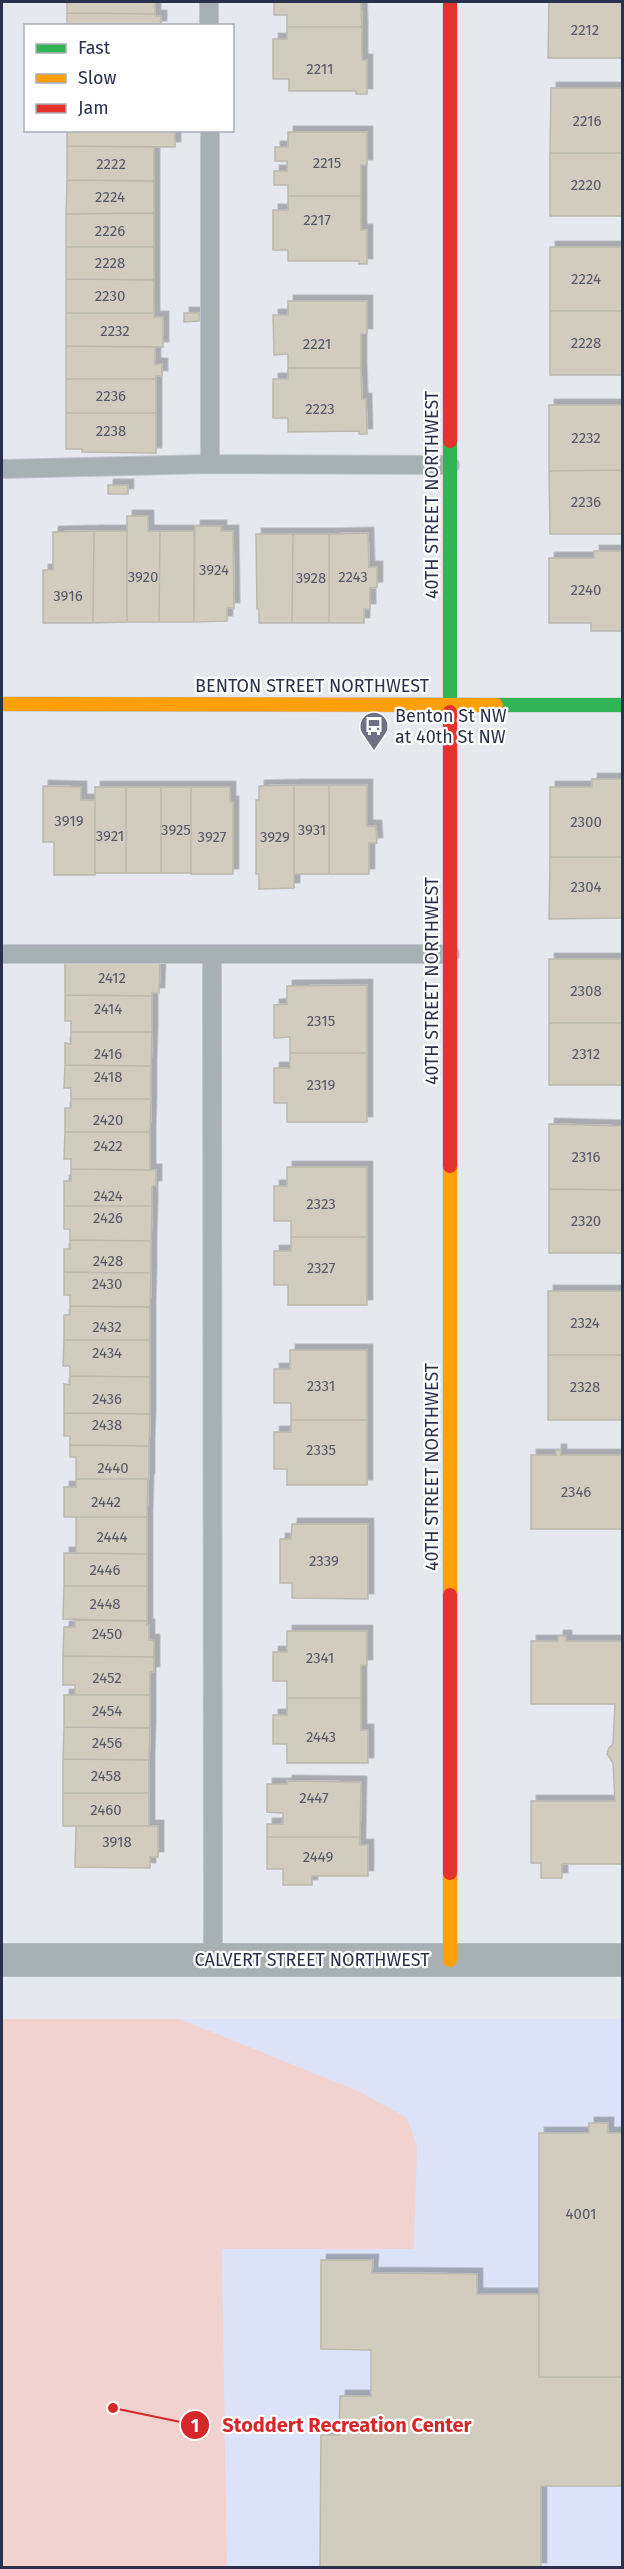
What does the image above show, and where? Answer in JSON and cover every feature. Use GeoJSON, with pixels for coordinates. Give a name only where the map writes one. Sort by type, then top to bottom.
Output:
{"type":"FeatureCollection","features":[{"type":"Feature","properties":{"kind":"street","name":"40TH STREET NORTHWEST"},"geometry":{"type":"LineString","coordinates":[[450,2],[450,1960]]}},
{"type":"Feature","properties":{"kind":"street","name":"BENTON STREET NORTHWEST"},"geometry":{"type":"LineString","coordinates":[[2,704],[622,705]]}},
{"type":"Feature","properties":{"kind":"street","name":"CALVERT STREET NORTHWEST"},"geometry":{"type":"LineString","coordinates":[[2,1960],[622,1960]]}},
{"type":"Feature","properties":{"kind":"lane"},"geometry":{"type":"LineString","coordinates":[[209,2],[210,24]]}},
{"type":"Feature","properties":{"kind":"lane"},"geometry":{"type":"LineString","coordinates":[[210,132],[210,464]]}},
{"type":"Feature","properties":{"kind":"lane"},"geometry":{"type":"LineString","coordinates":[[2,469],[210,464],[450,465]]}},
{"type":"Feature","properties":{"kind":"lane"},"geometry":{"type":"LineString","coordinates":[[2,954],[450,954]]}},
{"type":"Feature","properties":{"kind":"lane"},"geometry":{"type":"LineString","coordinates":[[212,954],[213,1960]]}},
{"type":"Feature","properties":{"kind":"shaded area"},"geometry":{"type":"Polygon","coordinates":[[[2,2019],[180,2019],[358,2091],[407,2118],[417,2147],[414,2249],[222,2249],[227,2567],[2,2567],[2,2019]]]}},
{"type":"Feature","properties":{"kind":"shaded area"},"geometry":{"type":"Polygon","coordinates":[[[180,2019],[622,2019],[622,2567],[227,2567],[222,2249],[414,2249],[358,2091],[180,2019]]]}},
{"type":"Feature","properties":{"kind":"building"},"geometry":{"type":"Polygon","coordinates":[[[67,2],[155,2],[155,14],[67,13],[67,2]]]}},
{"type":"Feature","properties":{"kind":"building"},"geometry":{"type":"Polygon","coordinates":[[[274,2],[361,2],[362,27],[287,27],[287,15],[274,15],[274,2]]]}},
{"type":"Feature","properties":{"kind":"building"},"geometry":{"type":"Polygon","coordinates":[[[549,2],[622,2],[622,58],[548,58],[549,2]]]}},
{"type":"Feature","properties":{"kind":"building"},"geometry":{"type":"Polygon","coordinates":[[[67,13],[155,14],[155,16],[161,16],[161,24],[67,24],[67,13]]]}},
{"type":"Feature","properties":{"kind":"building"},"geometry":{"type":"Polygon","coordinates":[[[287,27],[362,27],[362,60],[367,60],[367,94],[356,94],[356,91],[289,91],[289,79],[273,79],[273,39],[287,39],[287,27]]]}},
{"type":"Feature","properties":{"kind":"building"},"geometry":{"type":"Polygon","coordinates":[[[551,88],[622,88],[622,153],[550,153],[551,88]]]}},
{"type":"Feature","properties":{"kind":"building"},"geometry":{"type":"Polygon","coordinates":[[[67,132],[175,132],[175,147],[67,146],[67,132]]]}},
{"type":"Feature","properties":{"kind":"building"},"geometry":{"type":"Polygon","coordinates":[[[288,132],[367,132],[367,165],[361,165],[361,196],[288,196],[288,185],[274,185],[274,171],[287,171],[287,161],[275,161],[275,147],[288,147],[288,132]]]}},
{"type":"Feature","properties":{"kind":"building"},"geometry":{"type":"Polygon","coordinates":[[[67,146],[154,147],[154,181],[67,180],[67,146]]]}},
{"type":"Feature","properties":{"kind":"building"},"geometry":{"type":"Polygon","coordinates":[[[550,153],[622,153],[622,216],[550,216],[550,153]]]}},
{"type":"Feature","properties":{"kind":"building"},"geometry":{"type":"Polygon","coordinates":[[[67,180],[154,181],[154,213],[66,214],[67,180]]]}},
{"type":"Feature","properties":{"kind":"building"},"geometry":{"type":"Polygon","coordinates":[[[288,196],[361,196],[361,230],[367,230],[367,264],[359,264],[359,261],[288,261],[288,250],[273,250],[273,210],[288,210],[288,196]]]}},
{"type":"Feature","properties":{"kind":"building"},"geometry":{"type":"Polygon","coordinates":[[[154,213],[154,247],[66,247],[66,214],[154,213]]]}},
{"type":"Feature","properties":{"kind":"building"},"geometry":{"type":"Polygon","coordinates":[[[66,247],[154,247],[154,280],[66,279],[66,247]]]}},
{"type":"Feature","properties":{"kind":"building"},"geometry":{"type":"Polygon","coordinates":[[[550,247],[622,247],[622,311],[550,311],[550,247]]]}},
{"type":"Feature","properties":{"kind":"building"},"geometry":{"type":"Polygon","coordinates":[[[66,279],[154,280],[154,313],[66,313],[66,279]]]}},
{"type":"Feature","properties":{"kind":"building"},"geometry":{"type":"Polygon","coordinates":[[[288,301],[367,301],[367,334],[361,334],[361,368],[288,368],[288,354],[274,355],[273,315],[288,315],[288,301]]]}},
{"type":"Feature","properties":{"kind":"building"},"geometry":{"type":"Polygon","coordinates":[[[550,311],[622,311],[622,375],[550,375],[550,311]]]}},
{"type":"Feature","properties":{"kind":"building"},"geometry":{"type":"Polygon","coordinates":[[[66,313],[154,313],[154,317],[163,317],[163,347],[66,346],[66,313]]]}},
{"type":"Feature","properties":{"kind":"building"},"geometry":{"type":"Polygon","coordinates":[[[184,313],[199,313],[199,321],[184,322],[184,313]]]}},
{"type":"Feature","properties":{"kind":"building"},"geometry":{"type":"Polygon","coordinates":[[[66,346],[155,347],[155,364],[162,364],[162,376],[156,376],[156,379],[66,379],[66,346]]]}},
{"type":"Feature","properties":{"kind":"building"},"geometry":{"type":"Polygon","coordinates":[[[288,368],[361,368],[362,399],[366,399],[367,434],[359,434],[359,431],[288,432],[288,418],[273,418],[273,379],[288,379],[288,368]]]}},
{"type":"Feature","properties":{"kind":"building"},"geometry":{"type":"Polygon","coordinates":[[[66,379],[156,379],[156,413],[66,413],[66,379]]]}},
{"type":"Feature","properties":{"kind":"building"},"geometry":{"type":"Polygon","coordinates":[[[549,405],[622,405],[622,470],[549,471],[549,405]]]}},
{"type":"Feature","properties":{"kind":"building"},"geometry":{"type":"Polygon","coordinates":[[[66,413],[156,413],[156,453],[82,452],[82,449],[66,449],[66,413]]]}},
{"type":"Feature","properties":{"kind":"building"},"geometry":{"type":"Polygon","coordinates":[[[622,470],[622,534],[550,534],[549,471],[622,470]]]}},
{"type":"Feature","properties":{"kind":"building"},"geometry":{"type":"Polygon","coordinates":[[[108,485],[128,485],[128,494],[108,494],[108,485]]]}},
{"type":"Feature","properties":{"kind":"building"},"geometry":{"type":"Polygon","coordinates":[[[127,516],[148,516],[148,531],[160,531],[159,622],[127,622],[127,516]]]}},
{"type":"Feature","properties":{"kind":"building"},"geometry":{"type":"Polygon","coordinates":[[[195,526],[221,526],[221,531],[233,531],[234,608],[227,608],[227,621],[194,622],[195,526]]]}},
{"type":"Feature","properties":{"kind":"building"},"geometry":{"type":"Polygon","coordinates":[[[94,531],[93,623],[43,623],[43,570],[53,570],[53,532],[94,531]]]}},
{"type":"Feature","properties":{"kind":"building"},"geometry":{"type":"Polygon","coordinates":[[[94,531],[127,531],[127,622],[93,623],[94,531]]]}},
{"type":"Feature","properties":{"kind":"building"},"geometry":{"type":"Polygon","coordinates":[[[160,531],[194,531],[194,622],[159,622],[160,531]]]}},
{"type":"Feature","properties":{"kind":"building"},"geometry":{"type":"Polygon","coordinates":[[[368,533],[369,567],[377,567],[377,587],[370,588],[370,609],[364,609],[364,623],[329,623],[329,534],[368,533]]]}},
{"type":"Feature","properties":{"kind":"building"},"geometry":{"type":"Polygon","coordinates":[[[256,534],[293,534],[292,623],[259,623],[256,534]]]}},
{"type":"Feature","properties":{"kind":"building"},"geometry":{"type":"Polygon","coordinates":[[[293,534],[329,534],[329,623],[292,623],[293,534]]]}},
{"type":"Feature","properties":{"kind":"building"},"geometry":{"type":"Polygon","coordinates":[[[594,551],[622,551],[622,631],[591,631],[591,623],[549,623],[549,558],[594,558],[594,551]]]}},
{"type":"Feature","properties":{"kind":"building"},"geometry":{"type":"Polygon","coordinates":[[[592,779],[622,779],[622,857],[550,857],[550,787],[592,787],[592,779]]]}},
{"type":"Feature","properties":{"kind":"building"},"geometry":{"type":"Polygon","coordinates":[[[294,785],[294,888],[259,889],[259,874],[256,874],[256,800],[259,800],[259,786],[294,785]]]}},
{"type":"Feature","properties":{"kind":"building"},"geometry":{"type":"Polygon","coordinates":[[[294,785],[329,785],[329,874],[294,874],[294,785]]]}},
{"type":"Feature","properties":{"kind":"building"},"geometry":{"type":"Polygon","coordinates":[[[329,785],[367,785],[367,826],[376,826],[377,843],[369,843],[369,874],[329,874],[329,785]]]}},
{"type":"Feature","properties":{"kind":"building"},"geometry":{"type":"Polygon","coordinates":[[[43,786],[81,787],[81,800],[95,800],[95,875],[54,875],[54,842],[43,842],[43,786]]]}},
{"type":"Feature","properties":{"kind":"building"},"geometry":{"type":"Polygon","coordinates":[[[95,787],[126,787],[126,873],[95,873],[95,787]]]}},
{"type":"Feature","properties":{"kind":"building"},"geometry":{"type":"Polygon","coordinates":[[[126,787],[161,787],[161,873],[126,873],[126,787]]]}},
{"type":"Feature","properties":{"kind":"building"},"geometry":{"type":"Polygon","coordinates":[[[161,787],[191,787],[191,873],[161,873],[161,787]]]}},
{"type":"Feature","properties":{"kind":"building"},"geometry":{"type":"Polygon","coordinates":[[[191,787],[230,787],[230,802],[233,802],[233,874],[191,874],[191,787]]]}},
{"type":"Feature","properties":{"kind":"building"},"geometry":{"type":"Polygon","coordinates":[[[550,857],[622,857],[622,918],[549,919],[550,857]]]}},
{"type":"Feature","properties":{"kind":"building"},"geometry":{"type":"Polygon","coordinates":[[[549,959],[622,959],[622,1023],[549,1023],[549,959]]]}},
{"type":"Feature","properties":{"kind":"building"},"geometry":{"type":"Polygon","coordinates":[[[65,962],[160,963],[159,993],[152,993],[152,996],[65,995],[65,962]]]}},
{"type":"Feature","properties":{"kind":"building"},"geometry":{"type":"Polygon","coordinates":[[[367,985],[367,1053],[290,1053],[290,1037],[274,1038],[274,1005],[287,1004],[287,986],[367,985]]]}},
{"type":"Feature","properties":{"kind":"building"},"geometry":{"type":"Polygon","coordinates":[[[65,995],[152,996],[152,1032],[71,1032],[71,1021],[65,1021],[65,995]]]}},
{"type":"Feature","properties":{"kind":"building"},"geometry":{"type":"Polygon","coordinates":[[[549,1023],[622,1023],[622,1085],[549,1085],[549,1023]]]}},
{"type":"Feature","properties":{"kind":"building"},"geometry":{"type":"Polygon","coordinates":[[[71,1032],[152,1032],[151,1066],[65,1065],[65,1043],[71,1044],[71,1032]]]}},
{"type":"Feature","properties":{"kind":"building"},"geometry":{"type":"Polygon","coordinates":[[[290,1053],[367,1053],[367,1122],[287,1122],[287,1103],[274,1103],[274,1068],[290,1068],[290,1053]]]}},
{"type":"Feature","properties":{"kind":"building"},"geometry":{"type":"Polygon","coordinates":[[[65,1065],[151,1066],[151,1099],[71,1099],[71,1088],[64,1088],[65,1065]]]}},
{"type":"Feature","properties":{"kind":"building"},"geometry":{"type":"Polygon","coordinates":[[[71,1099],[151,1099],[150,1132],[65,1132],[65,1108],[71,1108],[71,1099]]]}},
{"type":"Feature","properties":{"kind":"building"},"geometry":{"type":"Polygon","coordinates":[[[549,1124],[622,1126],[622,1190],[549,1189],[549,1124]]]}},
{"type":"Feature","properties":{"kind":"building"},"geometry":{"type":"Polygon","coordinates":[[[65,1132],[150,1132],[150,1170],[71,1169],[71,1159],[64,1159],[65,1132]]]}},
{"type":"Feature","properties":{"kind":"building"},"geometry":{"type":"Polygon","coordinates":[[[287,1167],[367,1167],[367,1237],[291,1237],[291,1221],[274,1221],[274,1186],[287,1186],[287,1167]]]}},
{"type":"Feature","properties":{"kind":"building"},"geometry":{"type":"Polygon","coordinates":[[[71,1169],[156,1170],[156,1186],[152,1186],[152,1206],[64,1206],[64,1181],[71,1181],[71,1169]]]}},
{"type":"Feature","properties":{"kind":"building"},"geometry":{"type":"Polygon","coordinates":[[[549,1189],[622,1190],[622,1253],[549,1253],[549,1189]]]}},
{"type":"Feature","properties":{"kind":"building"},"geometry":{"type":"Polygon","coordinates":[[[64,1206],[152,1206],[151,1241],[70,1240],[70,1229],[64,1229],[64,1206]]]}},
{"type":"Feature","properties":{"kind":"building"},"geometry":{"type":"Polygon","coordinates":[[[291,1237],[367,1237],[367,1305],[288,1305],[288,1285],[274,1285],[274,1251],[291,1251],[291,1237]]]}},
{"type":"Feature","properties":{"kind":"building"},"geometry":{"type":"Polygon","coordinates":[[[70,1240],[151,1241],[151,1273],[64,1272],[64,1249],[70,1249],[70,1240]]]}},
{"type":"Feature","properties":{"kind":"building"},"geometry":{"type":"Polygon","coordinates":[[[64,1272],[151,1273],[150,1307],[70,1306],[70,1295],[64,1295],[64,1272]]]}},
{"type":"Feature","properties":{"kind":"building"},"geometry":{"type":"Polygon","coordinates":[[[548,1291],[622,1291],[622,1355],[548,1355],[548,1291]]]}},
{"type":"Feature","properties":{"kind":"building"},"geometry":{"type":"Polygon","coordinates":[[[70,1306],[150,1307],[150,1340],[64,1340],[64,1315],[70,1315],[70,1306]]]}},
{"type":"Feature","properties":{"kind":"building"},"geometry":{"type":"Polygon","coordinates":[[[64,1340],[150,1340],[150,1377],[70,1376],[70,1366],[63,1366],[64,1340]]]}},
{"type":"Feature","properties":{"kind":"building"},"geometry":{"type":"Polygon","coordinates":[[[290,1350],[367,1350],[367,1420],[291,1420],[291,1403],[274,1403],[274,1369],[290,1369],[290,1350]]]}},
{"type":"Feature","properties":{"kind":"building"},"geometry":{"type":"Polygon","coordinates":[[[548,1355],[622,1355],[622,1420],[548,1420],[548,1355]]]}},
{"type":"Feature","properties":{"kind":"building"},"geometry":{"type":"Polygon","coordinates":[[[70,1376],[150,1377],[150,1414],[64,1413],[64,1384],[70,1385],[70,1376]]]}},
{"type":"Feature","properties":{"kind":"building"},"geometry":{"type":"Polygon","coordinates":[[[64,1413],[150,1414],[149,1446],[70,1445],[70,1436],[64,1436],[64,1413]]]}},
{"type":"Feature","properties":{"kind":"building"},"geometry":{"type":"Polygon","coordinates":[[[291,1420],[367,1420],[367,1485],[287,1485],[287,1469],[274,1469],[274,1432],[291,1432],[291,1420]]]}},
{"type":"Feature","properties":{"kind":"building"},"geometry":{"type":"Polygon","coordinates":[[[70,1445],[149,1446],[149,1479],[76,1479],[76,1457],[70,1457],[70,1445]]]}},
{"type":"Feature","properties":{"kind":"building"},"geometry":{"type":"Polygon","coordinates":[[[556,1450],[561,1450],[561,1455],[622,1455],[622,1529],[531,1529],[531,1455],[556,1455],[556,1450]]]}},
{"type":"Feature","properties":{"kind":"building"},"geometry":{"type":"Polygon","coordinates":[[[76,1479],[148,1479],[147,1517],[64,1517],[64,1487],[76,1487],[76,1479]]]}},
{"type":"Feature","properties":{"kind":"building"},"geometry":{"type":"Polygon","coordinates":[[[76,1517],[147,1517],[147,1554],[76,1553],[76,1517]]]}},
{"type":"Feature","properties":{"kind":"building"},"geometry":{"type":"Polygon","coordinates":[[[292,1524],[368,1524],[368,1599],[292,1598],[292,1583],[280,1583],[280,1539],[291,1539],[292,1524]]]}},
{"type":"Feature","properties":{"kind":"building"},"geometry":{"type":"Polygon","coordinates":[[[64,1553],[147,1554],[147,1586],[64,1586],[64,1553]]]}},
{"type":"Feature","properties":{"kind":"building"},"geometry":{"type":"Polygon","coordinates":[[[64,1586],[147,1586],[147,1621],[63,1619],[64,1586]]]}},
{"type":"Feature","properties":{"kind":"building"},"geometry":{"type":"Polygon","coordinates":[[[75,1620],[147,1621],[149,1640],[154,1640],[154,1657],[63,1656],[64,1627],[75,1627],[75,1620]]]}},
{"type":"Feature","properties":{"kind":"building"},"geometry":{"type":"Polygon","coordinates":[[[287,1631],[367,1631],[367,1665],[361,1665],[361,1698],[287,1698],[287,1681],[273,1681],[273,1652],[287,1652],[287,1631]]]}},
{"type":"Feature","properties":{"kind":"building"},"geometry":{"type":"Polygon","coordinates":[[[558,1636],[566,1636],[566,1641],[622,1641],[622,1864],[562,1864],[562,1878],[541,1878],[541,1863],[531,1863],[531,1801],[615,1801],[613,1763],[607,1754],[613,1744],[615,1704],[531,1704],[531,1641],[558,1641],[558,1636]]]}},
{"type":"Feature","properties":{"kind":"building"},"geometry":{"type":"Polygon","coordinates":[[[63,1656],[154,1657],[154,1672],[150,1672],[150,1695],[75,1695],[75,1685],[63,1685],[63,1656]]]}},
{"type":"Feature","properties":{"kind":"building"},"geometry":{"type":"Polygon","coordinates":[[[64,1695],[150,1695],[150,1728],[64,1727],[64,1695]]]}},
{"type":"Feature","properties":{"kind":"building"},"geometry":{"type":"Polygon","coordinates":[[[287,1698],[361,1698],[361,1730],[368,1730],[368,1763],[287,1763],[287,1744],[273,1744],[273,1715],[287,1715],[287,1698]]]}},
{"type":"Feature","properties":{"kind":"building"},"geometry":{"type":"Polygon","coordinates":[[[64,1727],[150,1728],[149,1760],[63,1759],[64,1727]]]}},
{"type":"Feature","properties":{"kind":"building"},"geometry":{"type":"Polygon","coordinates":[[[63,1759],[149,1760],[149,1793],[63,1793],[63,1759]]]}},
{"type":"Feature","properties":{"kind":"building"},"geometry":{"type":"Polygon","coordinates":[[[287,1781],[361,1782],[360,1837],[267,1837],[267,1824],[283,1824],[283,1813],[267,1812],[267,1784],[287,1784],[287,1781]]]}},
{"type":"Feature","properties":{"kind":"building"},"geometry":{"type":"Polygon","coordinates":[[[63,1793],[149,1793],[149,1826],[63,1826],[63,1793]]]}},
{"type":"Feature","properties":{"kind":"building"},"geometry":{"type":"Polygon","coordinates":[[[76,1826],[158,1826],[158,1857],[150,1857],[150,1868],[75,1867],[76,1826]]]}},
{"type":"Feature","properties":{"kind":"building"},"geometry":{"type":"Polygon","coordinates":[[[267,1837],[360,1837],[360,1845],[368,1845],[368,1876],[312,1876],[312,1885],[283,1885],[283,1869],[267,1869],[267,1837]]]}},
{"type":"Feature","properties":{"kind":"building"},"geometry":{"type":"Polygon","coordinates":[[[589,2123],[608,2123],[608,2133],[622,2133],[622,2377],[539,2377],[539,2133],[589,2133],[589,2123]]]}},
{"type":"Feature","properties":{"kind":"building"},"geometry":{"type":"Polygon","coordinates":[[[321,2260],[373,2260],[372,2273],[477,2274],[477,2294],[539,2294],[539,2377],[622,2377],[622,2486],[541,2486],[541,2568],[320,2568],[321,2435],[339,2435],[340,2396],[371,2396],[371,2350],[321,2349],[321,2260]]]}},
{"type":"Feature","properties":{"kind":"traffic: fast"},"geometry":{"type":"LineString","coordinates":[[450,441],[450,712]]}},
{"type":"Feature","properties":{"kind":"traffic: fast"},"geometry":{"type":"LineString","coordinates":[[496,705],[622,705]]}},
{"type":"Feature","properties":{"kind":"traffic: slow"},"geometry":{"type":"LineString","coordinates":[[2,704],[496,705]]}},
{"type":"Feature","properties":{"kind":"traffic: slow"},"geometry":{"type":"LineString","coordinates":[[450,1166],[450,1595]]}},
{"type":"Feature","properties":{"kind":"traffic: slow"},"geometry":{"type":"LineString","coordinates":[[450,1873],[450,1960]]}},
{"type":"Feature","properties":{"kind":"traffic: jam"},"geometry":{"type":"LineString","coordinates":[[450,2],[450,441]]}},
{"type":"Feature","properties":{"kind":"traffic: jam"},"geometry":{"type":"LineString","coordinates":[[450,712],[450,1166]]}},
{"type":"Feature","properties":{"kind":"traffic: jam"},"geometry":{"type":"LineString","coordinates":[[450,1595],[450,1873]]}},
{"type":"Feature","properties":{"kind":"place","name":"Benton St NW at 40th St NW"},"geometry":{"type":"Point","coordinates":[374,752]}},
{"type":"Feature","properties":{"kind":"place","name":"Stoddert Recreation Center"},"geometry":{"type":"Point","coordinates":[113,2408]}}]}
